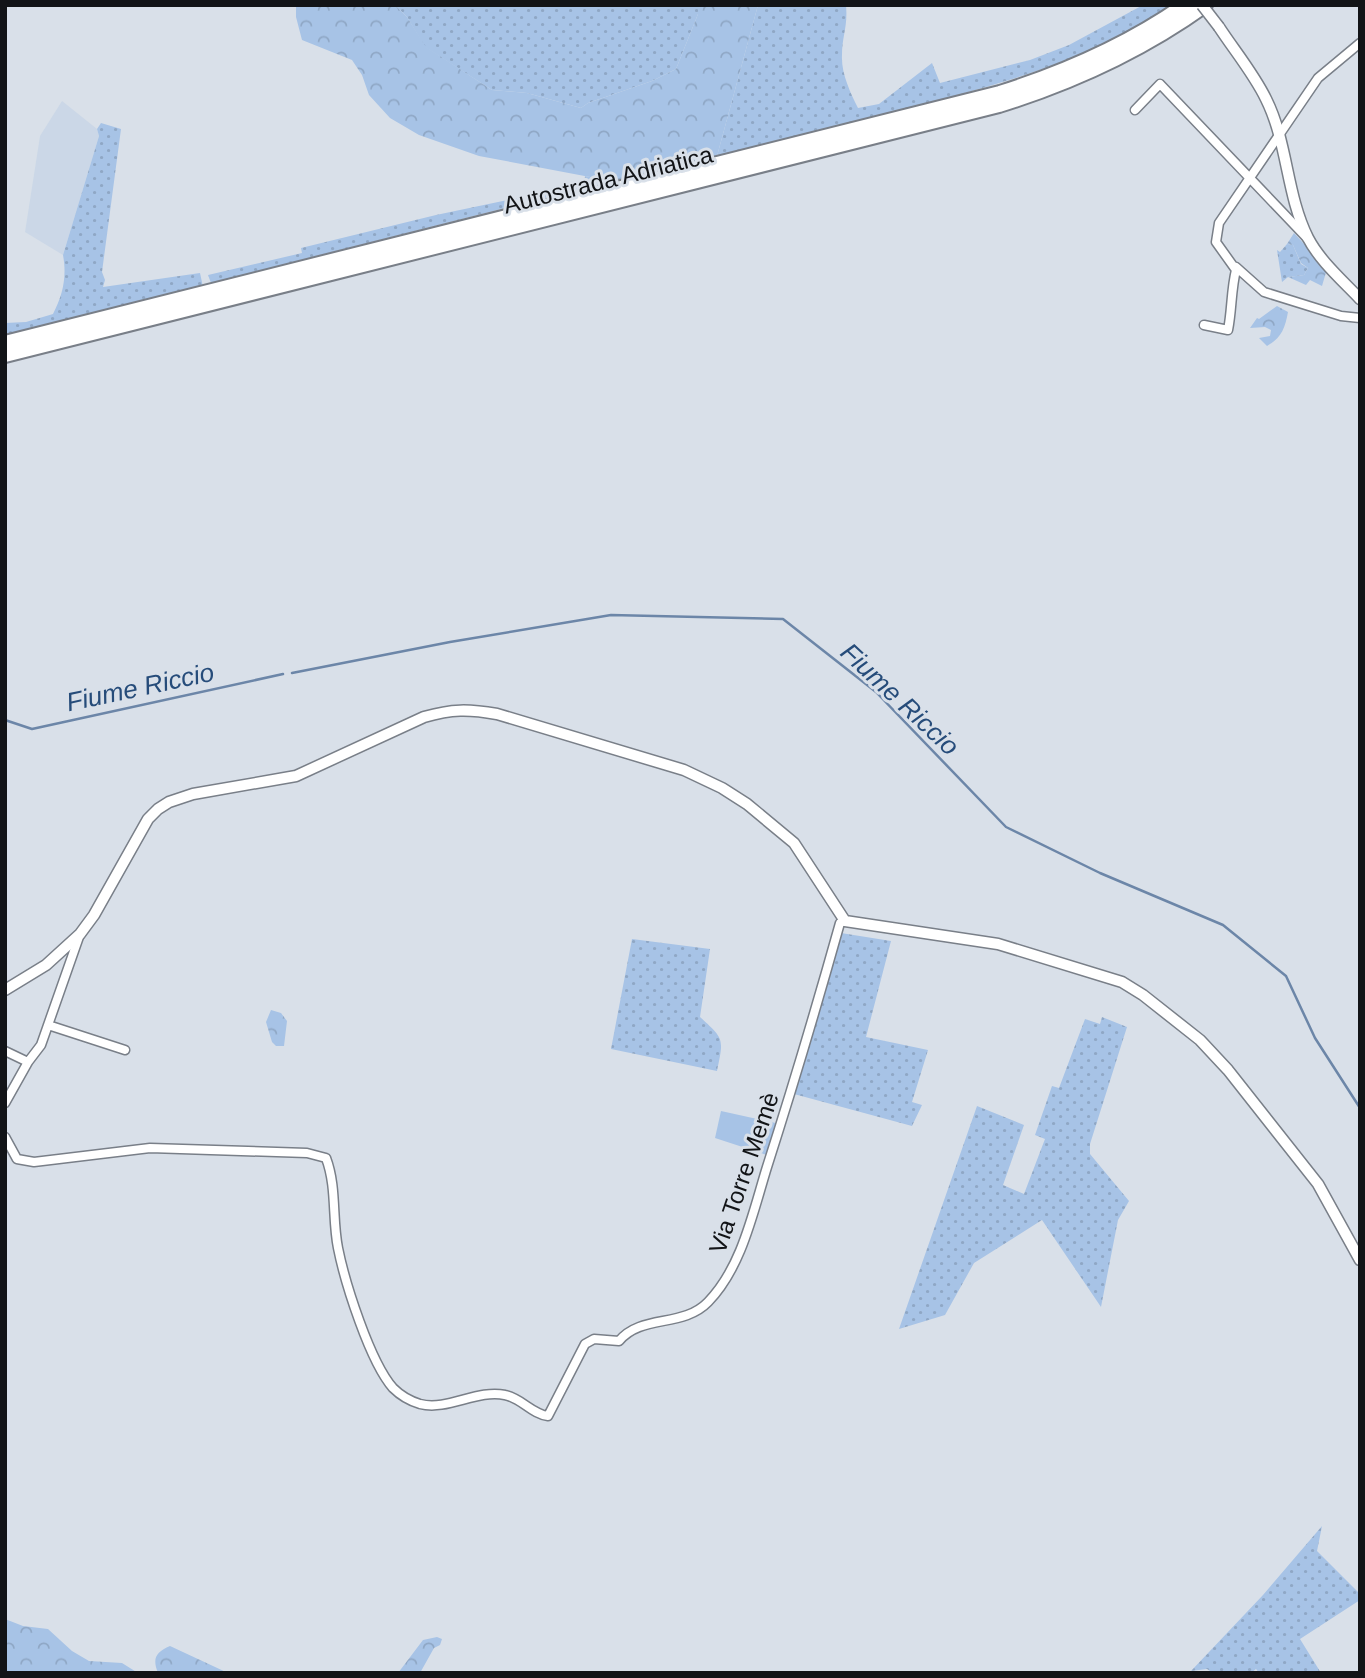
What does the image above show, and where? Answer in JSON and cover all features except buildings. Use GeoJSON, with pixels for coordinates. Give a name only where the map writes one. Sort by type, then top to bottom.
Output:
{"type":"FeatureCollection","features":[{"type":"Feature","properties":{"kind":"highway","name":"Autostrada Adriatica"},"geometry":{"type":"LineString","coordinates":[[916,121],[1065,70],[1129,41],[1185,5]]}},
{"type":"Feature","properties":{"kind":"highway","name":"Autostrada Adriatica"},"geometry":{"type":"LineString","coordinates":[[5,343],[916,121],[999,105],[1070,80],[1136,49],[1204,5]]}},
{"type":"Feature","properties":{"kind":"highway","name":"Autostrada Adriatica"},"geometry":{"type":"LineString","coordinates":[[5,355],[619,195]]}},
{"type":"Feature","properties":{"kind":"street"},"geometry":{"type":"LineString","coordinates":[[1204,5],[1266,98],[1279,132],[1297,211],[1310,241]]}},
{"type":"Feature","properties":{"kind":"street"},"geometry":{"type":"LineString","coordinates":[[1360,43],[1318,78],[1219,222],[1216,235],[1220,250],[1264,292],[1341,316],[1360,318]]}},
{"type":"Feature","properties":{"kind":"street"},"geometry":{"type":"LineString","coordinates":[[1135,110],[1160,84],[1310,241],[1326,263],[1360,299]]}},
{"type":"Feature","properties":{"kind":"street"},"geometry":{"type":"LineString","coordinates":[[1204,325],[1228,330],[1235,266]]}},
{"type":"Feature","properties":{"kind":"street"},"geometry":{"type":"LineString","coordinates":[[5,990],[46,965],[80,934],[94,915],[148,819],[169,802],[193,794],[296,776],[424,717],[454,709],[497,714],[684,770],[722,788],[755,810],[794,843],[845,921],[998,944],[1122,982],[1143,995],[1200,1040],[1228,1070],[1318,1184],[1360,1260]]}},
{"type":"Feature","properties":{"kind":"street","name":"Via Torre Memè"},"geometry":{"type":"LineString","coordinates":[[5,1138],[18,1159],[34,1162],[150,1148],[307,1153],[326,1158],[331,1172],[338,1247],[349,1288],[364,1332],[393,1387],[406,1398],[428,1405],[505,1395],[519,1399],[541,1415],[548,1416],[585,1344],[594,1339],[619,1341],[627,1332],[640,1326],[667,1322],[697,1313],[725,1280],[746,1232],[794,1088],[840,923],[845,921]]}},
{"type":"Feature","properties":{"kind":"street"},"geometry":{"type":"LineString","coordinates":[[5,1103],[41,1045],[80,934]]}},
{"type":"Feature","properties":{"kind":"street"},"geometry":{"type":"LineString","coordinates":[[48,1025],[125,1050]]}},
{"type":"Feature","properties":{"kind":"street"},"geometry":{"type":"LineString","coordinates":[[5,1051],[28,1062]]}},
{"type":"Feature","properties":{"kind":"shaded area"},"geometry":{"type":"Polygon","coordinates":[[[62,101],[97,129],[99,136],[63,255],[25,232],[40,136],[62,101]]]}},
{"type":"Feature","properties":{"kind":"green space"},"geometry":{"type":"Polygon","coordinates":[[[296,5],[395,5],[407,17],[426,47],[492,90],[527,93],[581,108],[676,69],[698,14],[698,5],[758,5],[717,156],[615,183],[479,156],[419,135],[390,118],[369,95],[362,75],[352,60],[302,40],[296,5]]]}},
{"type":"Feature","properties":{"kind":"green space"},"geometry":{"type":"Polygon","coordinates":[[[395,5],[698,5],[698,14],[676,69],[581,108],[527,93],[492,90],[425,47],[407,17],[395,5]]]}},
{"type":"Feature","properties":{"kind":"green space"},"geometry":{"type":"Polygon","coordinates":[[[758,5],[846,5],[842,62],[858,108],[879,104],[932,63],[940,83],[1030,60],[1069,45],[1143,5],[1171,5],[1106,43],[1037,71],[929,103],[717,156],[758,5]]]}},
{"type":"Feature","properties":{"kind":"green space"},"geometry":{"type":"Polygon","coordinates":[[[101,123],[121,129],[102,272],[105,280],[103,287],[200,273],[203,287],[5,337],[5,323],[26,322],[53,314],[62,292],[63,255],[99,136],[97,129],[101,123]]]}},
{"type":"Feature","properties":{"kind":"green space"},"geometry":{"type":"Polygon","coordinates":[[[585,176],[611,181],[211,283],[208,275],[302,253],[301,248],[436,215],[584,184],[585,176]]]}},
{"type":"Feature","properties":{"kind":"green space"},"geometry":{"type":"Polygon","coordinates":[[[1294,233],[1327,269],[1322,286],[1310,280],[1306,285],[1288,277],[1304,275],[1308,268],[1301,263],[1293,245],[1287,244],[1294,233]]]}},
{"type":"Feature","properties":{"kind":"green space"},"geometry":{"type":"Polygon","coordinates":[[[1287,244],[1293,245],[1301,264],[1308,268],[1304,275],[1288,277],[1282,282],[1277,250],[1280,252],[1287,244]]]}},
{"type":"Feature","properties":{"kind":"green space"},"geometry":{"type":"Polygon","coordinates":[[[1277,306],[1288,312],[1287,318],[1279,336],[1267,346],[1259,338],[1270,336],[1271,330],[1265,327],[1250,328],[1257,318],[1277,306]]]}},
{"type":"Feature","properties":{"kind":"green space"},"geometry":{"type":"Polygon","coordinates":[[[841,933],[891,941],[866,1037],[928,1050],[912,1102],[922,1105],[912,1126],[794,1094],[841,933]]]}},
{"type":"Feature","properties":{"kind":"green space"},"geometry":{"type":"Polygon","coordinates":[[[632,939],[710,949],[700,1017],[720,1040],[721,1052],[717,1071],[611,1049],[632,939]]]}},
{"type":"Feature","properties":{"kind":"green space"},"geometry":{"type":"Polygon","coordinates":[[[271,1010],[281,1013],[287,1021],[284,1046],[276,1046],[272,1042],[266,1022],[271,1010]]]}},
{"type":"Feature","properties":{"kind":"green space"},"geometry":{"type":"Polygon","coordinates":[[[1102,1017],[1127,1027],[1090,1144],[1090,1154],[1129,1201],[1118,1220],[1101,1307],[1042,1220],[974,1263],[945,1315],[899,1329],[977,1106],[1024,1125],[1003,1185],[1024,1194],[1045,1139],[1035,1135],[1052,1086],[1059,1088],[1085,1019],[1100,1024],[1102,1017]]]}},
{"type":"Feature","properties":{"kind":"green space"},"geometry":{"type":"Polygon","coordinates":[[[721,1111],[780,1124],[770,1156],[715,1138],[721,1111]]]}},
{"type":"Feature","properties":{"kind":"green space"},"geometry":{"type":"Polygon","coordinates":[[[1322,1526],[1317,1551],[1360,1594],[1360,1600],[1300,1639],[1321,1673],[1259,1673],[1256,1669],[1251,1673],[1213,1673],[1207,1669],[1191,1671],[1263,1595],[1322,1526]]]}},
{"type":"Feature","properties":{"kind":"green space"},"geometry":{"type":"Polygon","coordinates":[[[5,1619],[23,1626],[48,1629],[72,1651],[89,1661],[122,1663],[138,1673],[5,1673],[5,1619]]]}},
{"type":"Feature","properties":{"kind":"green space"},"geometry":{"type":"Polygon","coordinates":[[[437,1637],[442,1639],[440,1645],[434,1648],[420,1673],[398,1673],[423,1640],[437,1637]]]}},
{"type":"Feature","properties":{"kind":"green space"},"geometry":{"type":"Polygon","coordinates":[[[170,1646],[228,1673],[158,1673],[156,1656],[170,1646]]]}},
{"type":"Feature","properties":{"kind":"waterway","name":"Fiume Riccio"},"geometry":{"type":"LineString","coordinates":[[292,673],[450,642],[611,615],[783,619],[876,692],[1006,827],[1100,873],[1223,925],[1286,976],[1315,1038],[1360,1108]]}},
{"type":"Feature","properties":{"kind":"waterway","name":"Fiume Riccio"},"geometry":{"type":"LineString","coordinates":[[5,720],[32,729],[283,674]]}}]}
